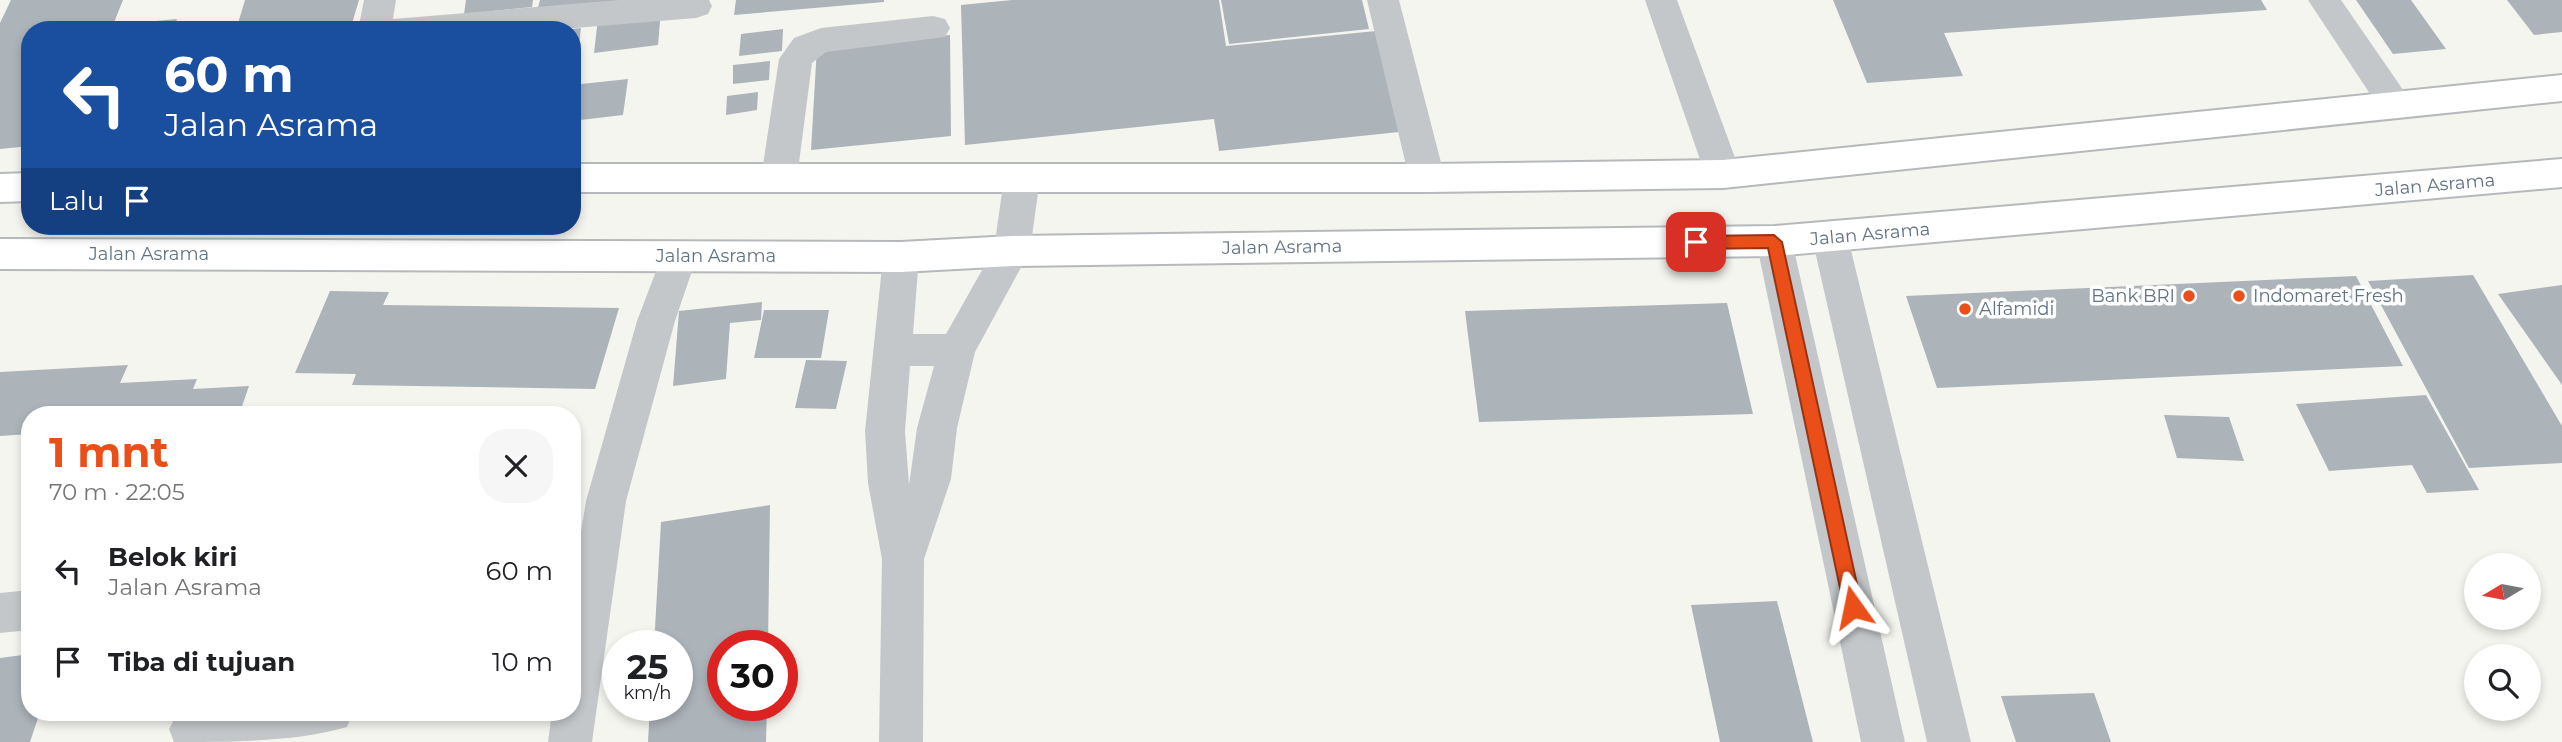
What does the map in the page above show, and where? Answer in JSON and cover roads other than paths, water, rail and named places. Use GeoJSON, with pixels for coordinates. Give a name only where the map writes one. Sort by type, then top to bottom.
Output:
{"type":"FeatureCollection","features":[{"type":"Feature","properties":{"kind":"highway"},"geometry":{"type":"LineString","coordinates":[[581,178],[1427,178],[1723,174],[2562,88]]}},
{"type":"Feature","properties":{"kind":"highway","name":"Jalan Asrama"},"geometry":{"type":"LineString","coordinates":[[0,254],[901,257],[1012,251],[1774,242],[2562,173]]}},
{"type":"Feature","properties":{"kind":"highway"},"geometry":{"type":"LineString","coordinates":[[0,188],[21,187]]}},
{"type":"Feature","properties":{"kind":"street"},"geometry":{"type":"LineString","coordinates":[[376,21],[380,0]]}},
{"type":"Feature","properties":{"kind":"street"},"geometry":{"type":"LineString","coordinates":[[1383,0],[1427,178]]}},
{"type":"Feature","properties":{"kind":"street"},"geometry":{"type":"LineString","coordinates":[[1661,0],[1723,174]]}},
{"type":"Feature","properties":{"kind":"street"},"geometry":{"type":"LineString","coordinates":[[2324,0],[2396,106]]}},
{"type":"Feature","properties":{"kind":"street"},"geometry":{"type":"LineString","coordinates":[[508,21],[696,6]]}},
{"type":"Feature","properties":{"kind":"street"},"geometry":{"type":"LineString","coordinates":[[779,178],[796,59],[806,47],[821,40],[933,28]]}},
{"type":"Feature","properties":{"kind":"street"},"geometry":{"type":"LineString","coordinates":[[903,559],[931,480],[937,428],[957,350],[1012,251],[1022,178]]}},
{"type":"Feature","properties":{"kind":"street"},"geometry":{"type":"LineString","coordinates":[[1774,242],[1879,725],[1945,728],[1829,238]]}},
{"type":"Feature","properties":{"kind":"street"},"geometry":{"type":"LineString","coordinates":[[581,615],[589,503],[625,437],[656,321],[679,256]]}},
{"type":"Feature","properties":{"kind":"street"},"geometry":{"type":"LineString","coordinates":[[901,257],[885,431],[888,484],[903,559],[901,742]]}},
{"type":"Feature","properties":{"kind":"street"},"geometry":{"type":"LineString","coordinates":[[892,350],[957,350]]}},
{"type":"Feature","properties":{"kind":"street"},"geometry":{"type":"LineString","coordinates":[[0,613],[21,611]]}},
{"type":"Feature","properties":{"kind":"street"},"geometry":{"type":"LineString","coordinates":[[191,728],[252,721]]}},
{"type":"Feature","properties":{"kind":"street"},"geometry":{"type":"LineString","coordinates":[[570,742],[572,721]]}},
{"type":"Feature","properties":{"kind":"place","name":"Bank BRI"},"geometry":{"type":"Point","coordinates":[2189,296]}},
{"type":"Feature","properties":{"kind":"place","name":"Indomaret Fresh"},"geometry":{"type":"Point","coordinates":[2239,296]}},
{"type":"Feature","properties":{"kind":"place","name":"Alfamidi"},"geometry":{"type":"Point","coordinates":[1965,309]}}]}
